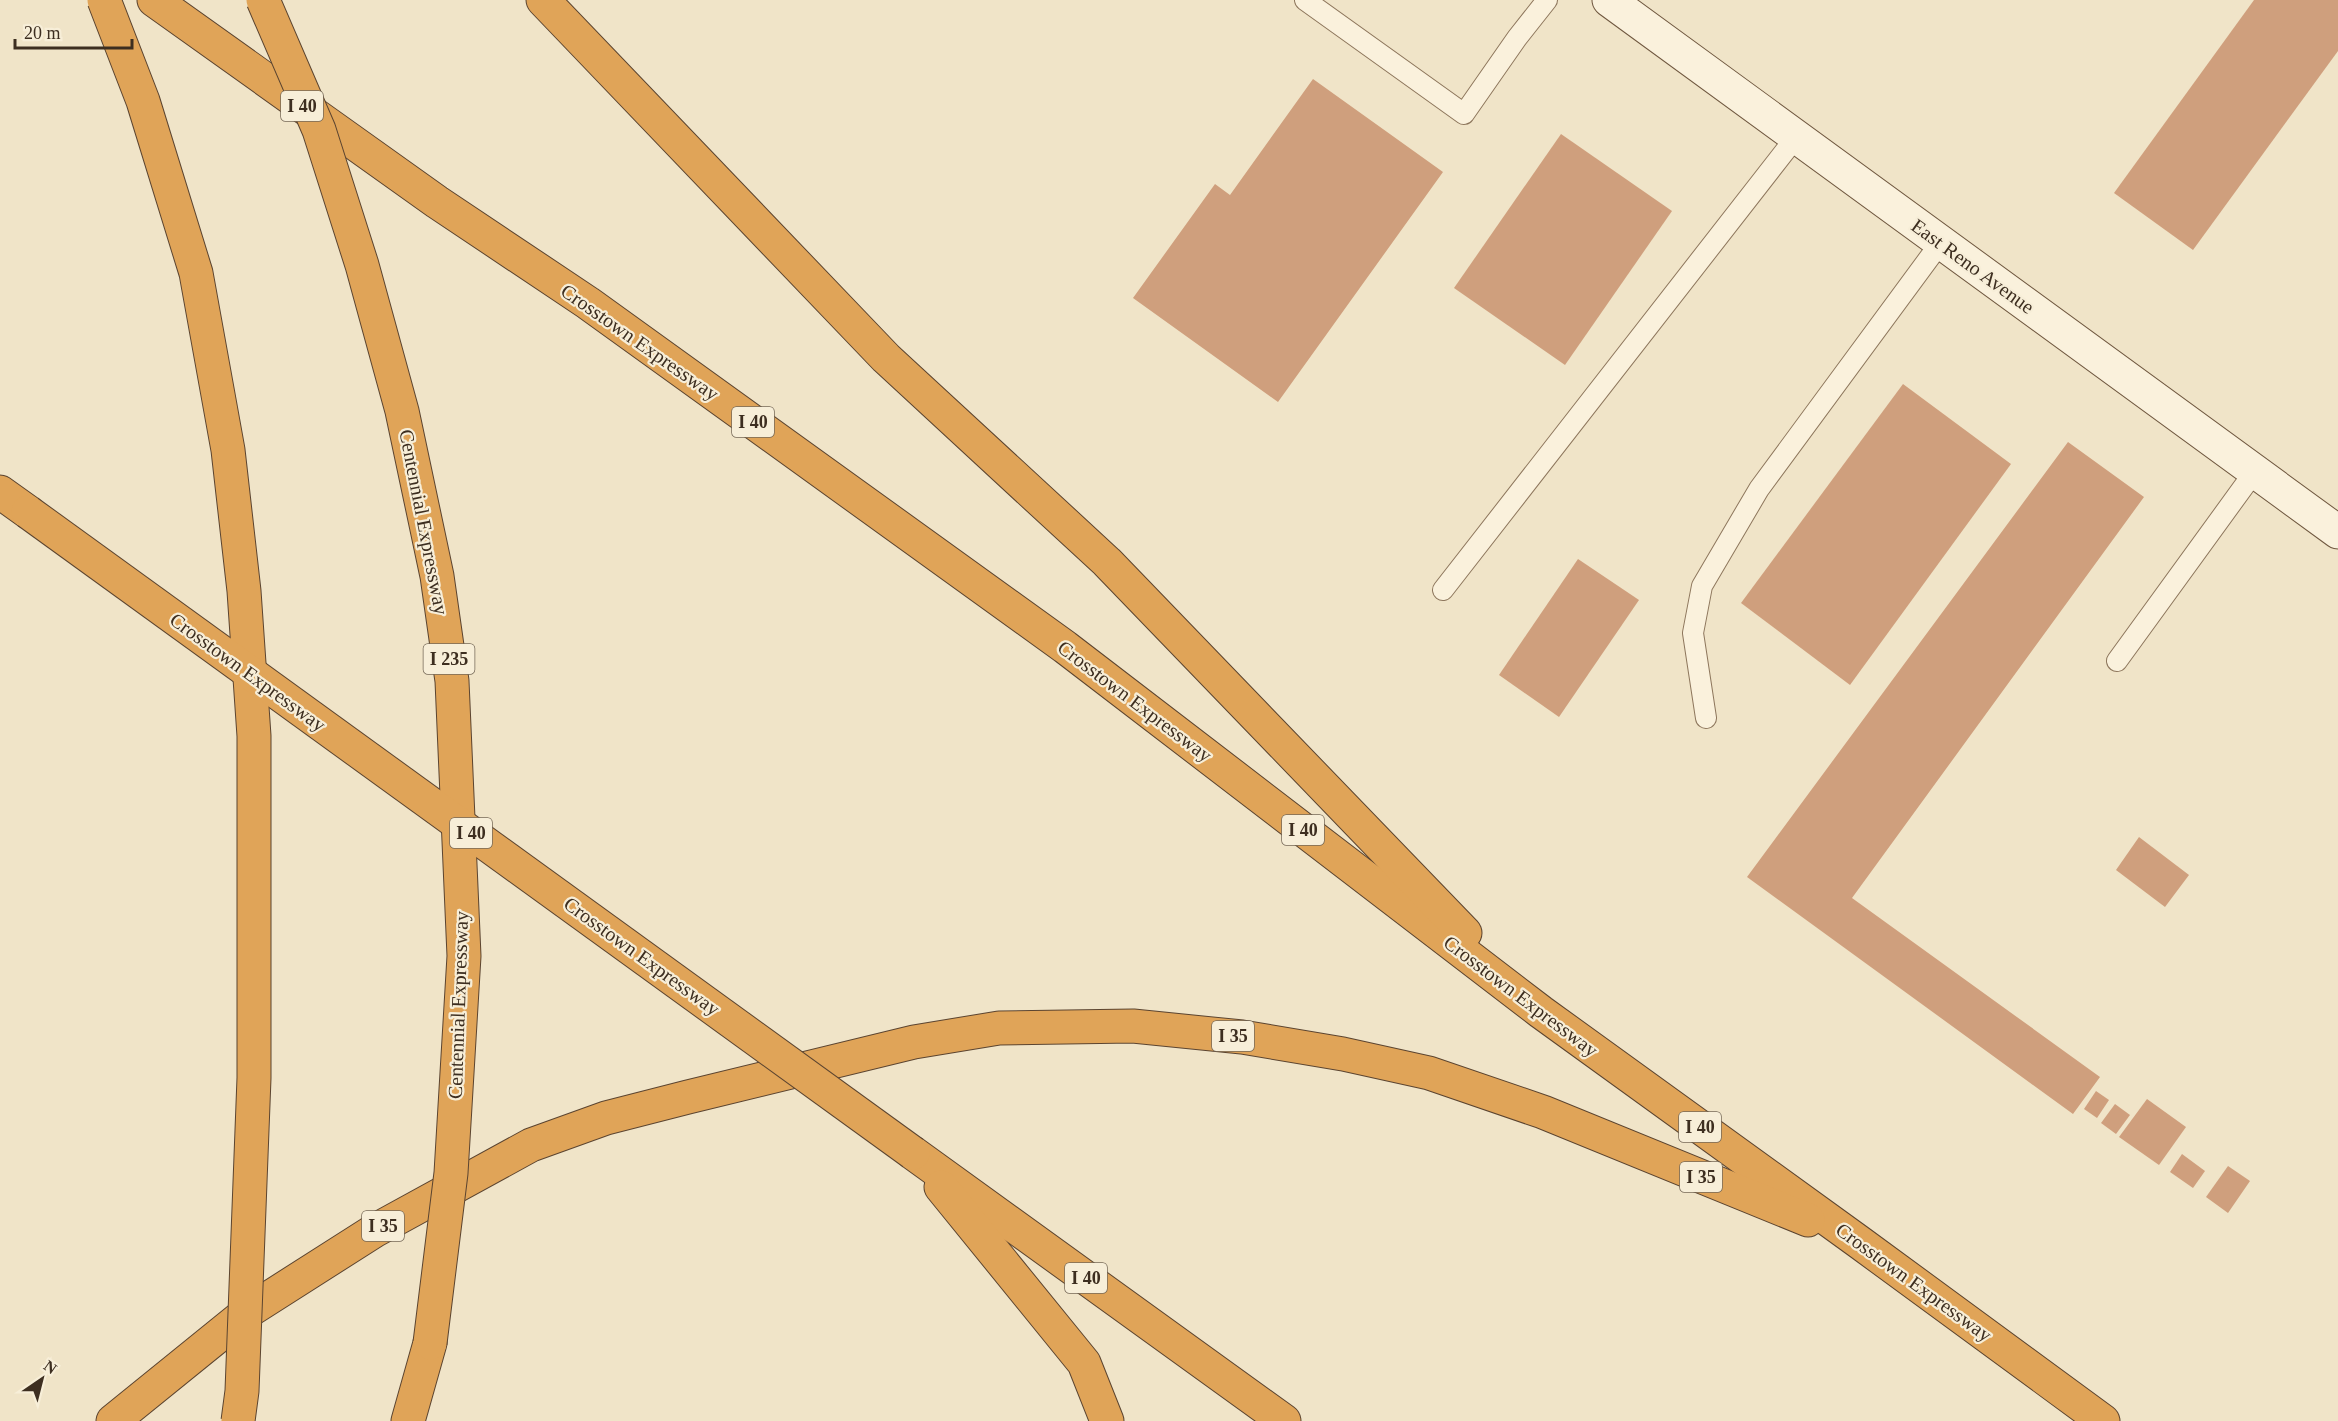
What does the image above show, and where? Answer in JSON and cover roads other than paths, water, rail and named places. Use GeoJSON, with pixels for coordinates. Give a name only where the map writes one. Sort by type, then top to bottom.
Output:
{"type":"FeatureCollection","features":[{"type":"Feature","properties":{"kind":"highway"},"geometry":{"type":"LineString","coordinates":[[104,0],[143,101],[196,273],[228,450],[244,591],[254,736],[254,1078],[242,1391],[238,1421]]}},
{"type":"Feature","properties":{"kind":"highway","name":"Crosstown Expressway"},"geometry":{"type":"LineString","coordinates":[[154,0],[437,202],[588,303],[1065,647],[1541,1012],[2103,1421]]}},
{"type":"Feature","properties":{"kind":"highway","name":"Centennial Expressway"},"geometry":{"type":"LineString","coordinates":[[263,0],[319,130],[366,276],[407,433],[437,576],[452,681],[464,965],[451,1173],[430,1343],[408,1421]]}},
{"type":"Feature","properties":{"kind":"highway"},"geometry":{"type":"LineString","coordinates":[[543,0],[886,358],[1107,562],[1541,1012]]}},
{"type":"Feature","properties":{"kind":"highway","name":"Crosstown Expressway"},"geometry":{"type":"LineString","coordinates":[[0,492],[1271,1412]]}},
{"type":"Feature","properties":{"kind":"highway","name":"I 35"},"geometry":{"type":"LineString","coordinates":[[113,1421],[250,1310],[375,1231],[531,1145],[606,1118],[678,1099],[914,1042],[999,1028],[1133,1026],[1242,1037],[1343,1054],[1429,1073],[1543,1112],[1859,1242]]}},
{"type":"Feature","properties":{"kind":"highway"},"geometry":{"type":"LineString","coordinates":[[913,1153],[1084,1363],[1107,1421]]}},
{"type":"Feature","properties":{"kind":"highway"},"geometry":{"type":"LineString","coordinates":[[430,1343],[431,1421]]}},
{"type":"Feature","properties":{"kind":"main road","name":"East Reno Avenue"},"geometry":{"type":"LineString","coordinates":[[1609,0],[2338,532]]}},
{"type":"Feature","properties":{"kind":"lane"},"geometry":{"type":"LineString","coordinates":[[1305,0],[1464,114],[1517,38],[1547,0]]}},
{"type":"Feature","properties":{"kind":"lane"},"geometry":{"type":"LineString","coordinates":[[1443,590],[1796,137]]}},
{"type":"Feature","properties":{"kind":"lane"},"geometry":{"type":"LineString","coordinates":[[1706,718],[1693,633],[1702,586],[1759,489],[1941,242]]}},
{"type":"Feature","properties":{"kind":"lane"},"geometry":{"type":"LineString","coordinates":[[2117,661],[2255,471]]}}]}
